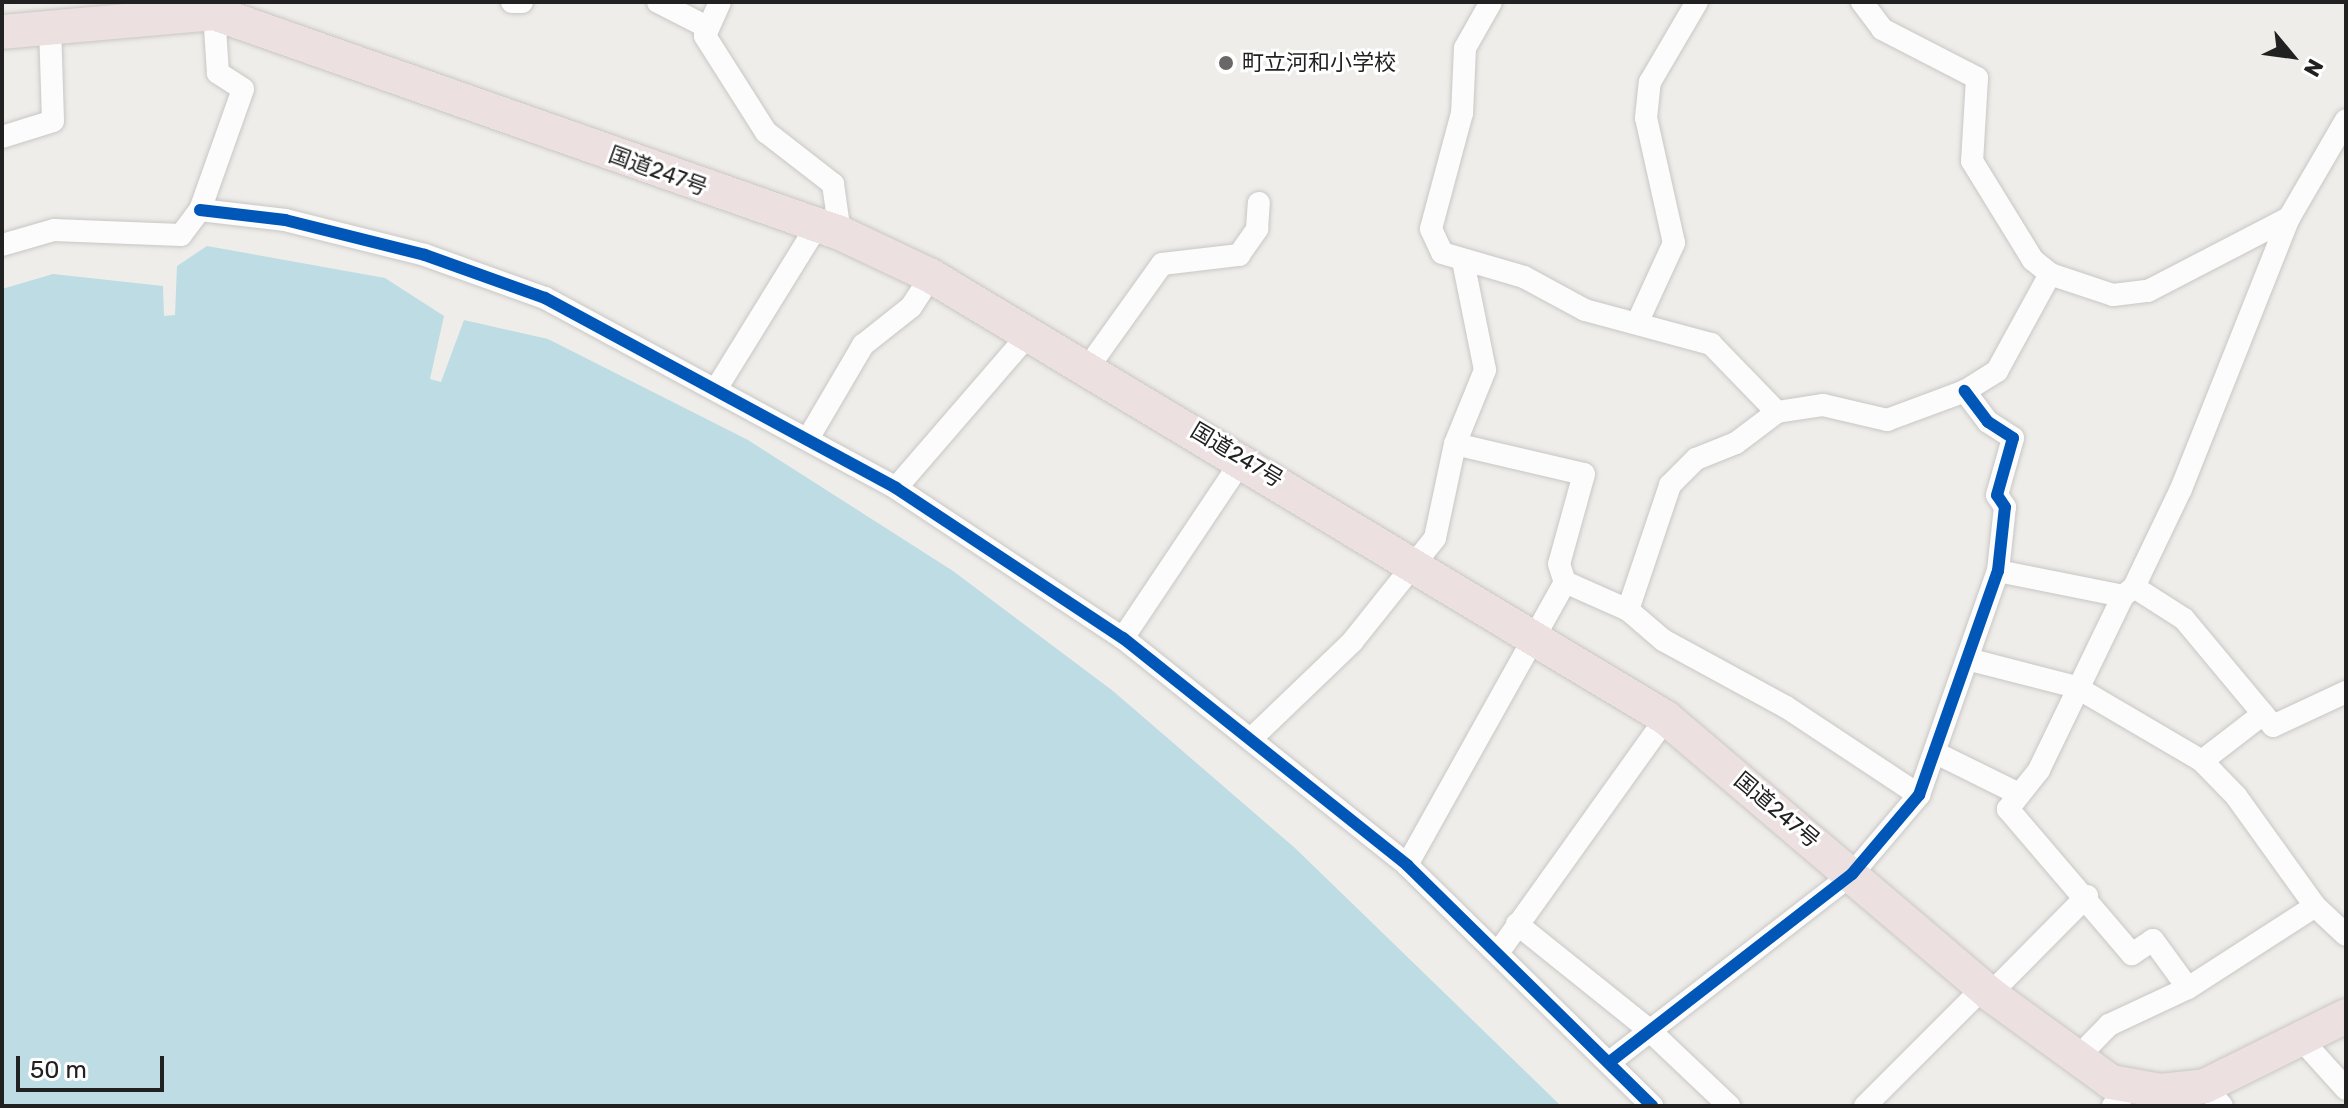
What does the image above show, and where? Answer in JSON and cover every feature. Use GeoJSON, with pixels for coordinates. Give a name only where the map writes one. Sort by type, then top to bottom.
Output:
{"type":"FeatureCollection","features":[{"type":"Feature","properties":{"kind":"highway","name":"国道247号"},"geometry":{"type":"LineString","coordinates":[[2,32],[201,8],[828,231],[931,276],[1089,366],[1666,718],[1987,990],[2121,1097],[2211,1099],[2301,1039],[2346,1016]]}},
{"type":"Feature","properties":{"kind":"street"},"geometry":{"type":"LineString","coordinates":[[512,2],[522,2]]}},
{"type":"Feature","properties":{"kind":"street"},"geometry":{"type":"LineString","coordinates":[[658,2],[707,27],[724,69],[766,132],[833,184],[828,231],[718,386]]}},
{"type":"Feature","properties":{"kind":"street"},"geometry":{"type":"LineString","coordinates":[[707,27],[720,2]]}},
{"type":"Feature","properties":{"kind":"street"},"geometry":{"type":"LineString","coordinates":[[1491,2],[1465,48],[1462,113],[1431,229],[1442,253],[1524,277],[1585,310],[1639,319],[1711,344],[1777,412]]}},
{"type":"Feature","properties":{"kind":"street"},"geometry":{"type":"LineString","coordinates":[[1639,319],[1674,243],[1646,118],[1650,82],[1697,2]]}},
{"type":"Feature","properties":{"kind":"street"},"geometry":{"type":"LineString","coordinates":[[1862,2],[1882,29],[1977,78],[1972,161],[2033,260],[2050,274],[2113,295],[2148,291],[2289,218]]}},
{"type":"Feature","properties":{"kind":"street"},"geometry":{"type":"LineString","coordinates":[[2,245],[54,230],[181,235],[200,210],[243,89],[218,73],[201,8]]}},
{"type":"Feature","properties":{"kind":"street"},"geometry":{"type":"LineString","coordinates":[[2,137],[53,121],[50,26]]}},
{"type":"Feature","properties":{"kind":"street"},"geometry":{"type":"LineString","coordinates":[[2188,988],[2153,940],[2132,954],[2087,896],[2008,809],[2039,770],[2076,687],[2129,591],[2289,218],[2346,120]]}},
{"type":"Feature","properties":{"kind":"street"},"geometry":{"type":"LineString","coordinates":[[2316,170],[2346,144]]}},
{"type":"Feature","properties":{"kind":"street"},"geometry":{"type":"LineString","coordinates":[[1089,366],[1162,264],[1239,255],[1257,229],[1259,203]]}},
{"type":"Feature","properties":{"kind":"street"},"geometry":{"type":"LineString","coordinates":[[200,210],[285,220],[425,255],[545,298],[718,386],[896,488],[1123,638],[1252,738],[1407,865],[1500,950],[1652,1106]]}},
{"type":"Feature","properties":{"kind":"street"},"geometry":{"type":"LineString","coordinates":[[1252,738],[1418,567],[1435,538],[1455,444],[1485,370],[1463,261]]}},
{"type":"Feature","properties":{"kind":"street"},"geometry":{"type":"LineString","coordinates":[[1628,610],[1670,485],[1696,459],[1736,443],[1777,412],[1823,405],[1887,420],[1965,391],[1997,371],[2050,274]]}},
{"type":"Feature","properties":{"kind":"street"},"geometry":{"type":"LineString","coordinates":[[809,437],[863,345],[911,307],[931,276]]}},
{"type":"Feature","properties":{"kind":"street"},"geometry":{"type":"LineString","coordinates":[[896,488],[1030,333]]}},
{"type":"Feature","properties":{"kind":"street"},"geometry":{"type":"LineString","coordinates":[[1611,1061],[1648,1029],[1852,874],[1919,795],[1938,754],[1998,571],[2005,507],[1997,495],[2013,438],[1988,422],[1965,391]]}},
{"type":"Feature","properties":{"kind":"street"},"geometry":{"type":"LineString","coordinates":[[1407,865],[1565,582],[1559,564],[1584,474],[1455,444]]}},
{"type":"Feature","properties":{"kind":"street"},"geometry":{"type":"LineString","coordinates":[[1123,638],[1243,459]]}},
{"type":"Feature","properties":{"kind":"street"},"geometry":{"type":"LineString","coordinates":[[1998,571],[2129,591],[2184,619],[2273,726],[2346,692]]}},
{"type":"Feature","properties":{"kind":"street"},"geometry":{"type":"LineString","coordinates":[[1565,582],[1628,610],[1663,640],[1786,707],[1919,795]]}},
{"type":"Feature","properties":{"kind":"street"},"geometry":{"type":"LineString","coordinates":[[1971,660],[2076,687],[2202,761],[2236,796],[2315,906],[2346,935]]}},
{"type":"Feature","properties":{"kind":"street"},"geometry":{"type":"LineString","coordinates":[[2202,761],[2263,714]]}},
{"type":"Feature","properties":{"kind":"street"},"geometry":{"type":"LineString","coordinates":[[1500,950],[1666,718]]}},
{"type":"Feature","properties":{"kind":"street"},"geometry":{"type":"LineString","coordinates":[[1938,754],[2019,794]]}},
{"type":"Feature","properties":{"kind":"street"},"geometry":{"type":"LineString","coordinates":[[1865,1106],[2087,896]]}},
{"type":"Feature","properties":{"kind":"street"},"geometry":{"type":"LineString","coordinates":[[2075,1060],[2109,1025],[2188,988],[2315,906]]}},
{"type":"Feature","properties":{"kind":"street"},"geometry":{"type":"LineString","coordinates":[[1517,924],[1648,1029],[1729,1106]]}},
{"type":"Feature","properties":{"kind":"street"},"geometry":{"type":"LineString","coordinates":[[2301,1039],[2346,1089]]}},
{"type":"Feature","properties":{"kind":"water"},"geometry":{"type":"Polygon","coordinates":[[[207,246],[385,278],[444,316],[430,379],[441,382],[464,320],[548,339],[748,440],[953,571],[1113,691],[1295,848],[1561,1106],[2,1106],[2,289],[53,274],[163,286],[164,316],[175,315],[177,266],[207,246]]]}},
{"type":"Feature","properties":{"kind":"cycle path"},"geometry":{"type":"LineString","coordinates":[[200,210],[285,220],[425,255],[545,298],[896,488],[1123,638],[1407,865],[1652,1106]]}},
{"type":"Feature","properties":{"kind":"cycle path"},"geometry":{"type":"LineString","coordinates":[[1611,1061],[1852,874],[1919,795],[1998,571],[2005,507],[1997,495],[2013,438],[1988,422],[1965,391]]}},
{"type":"Feature","properties":{"kind":"place","name":"町立河和小学校"},"geometry":{"type":"Point","coordinates":[1226,63]}}]}
